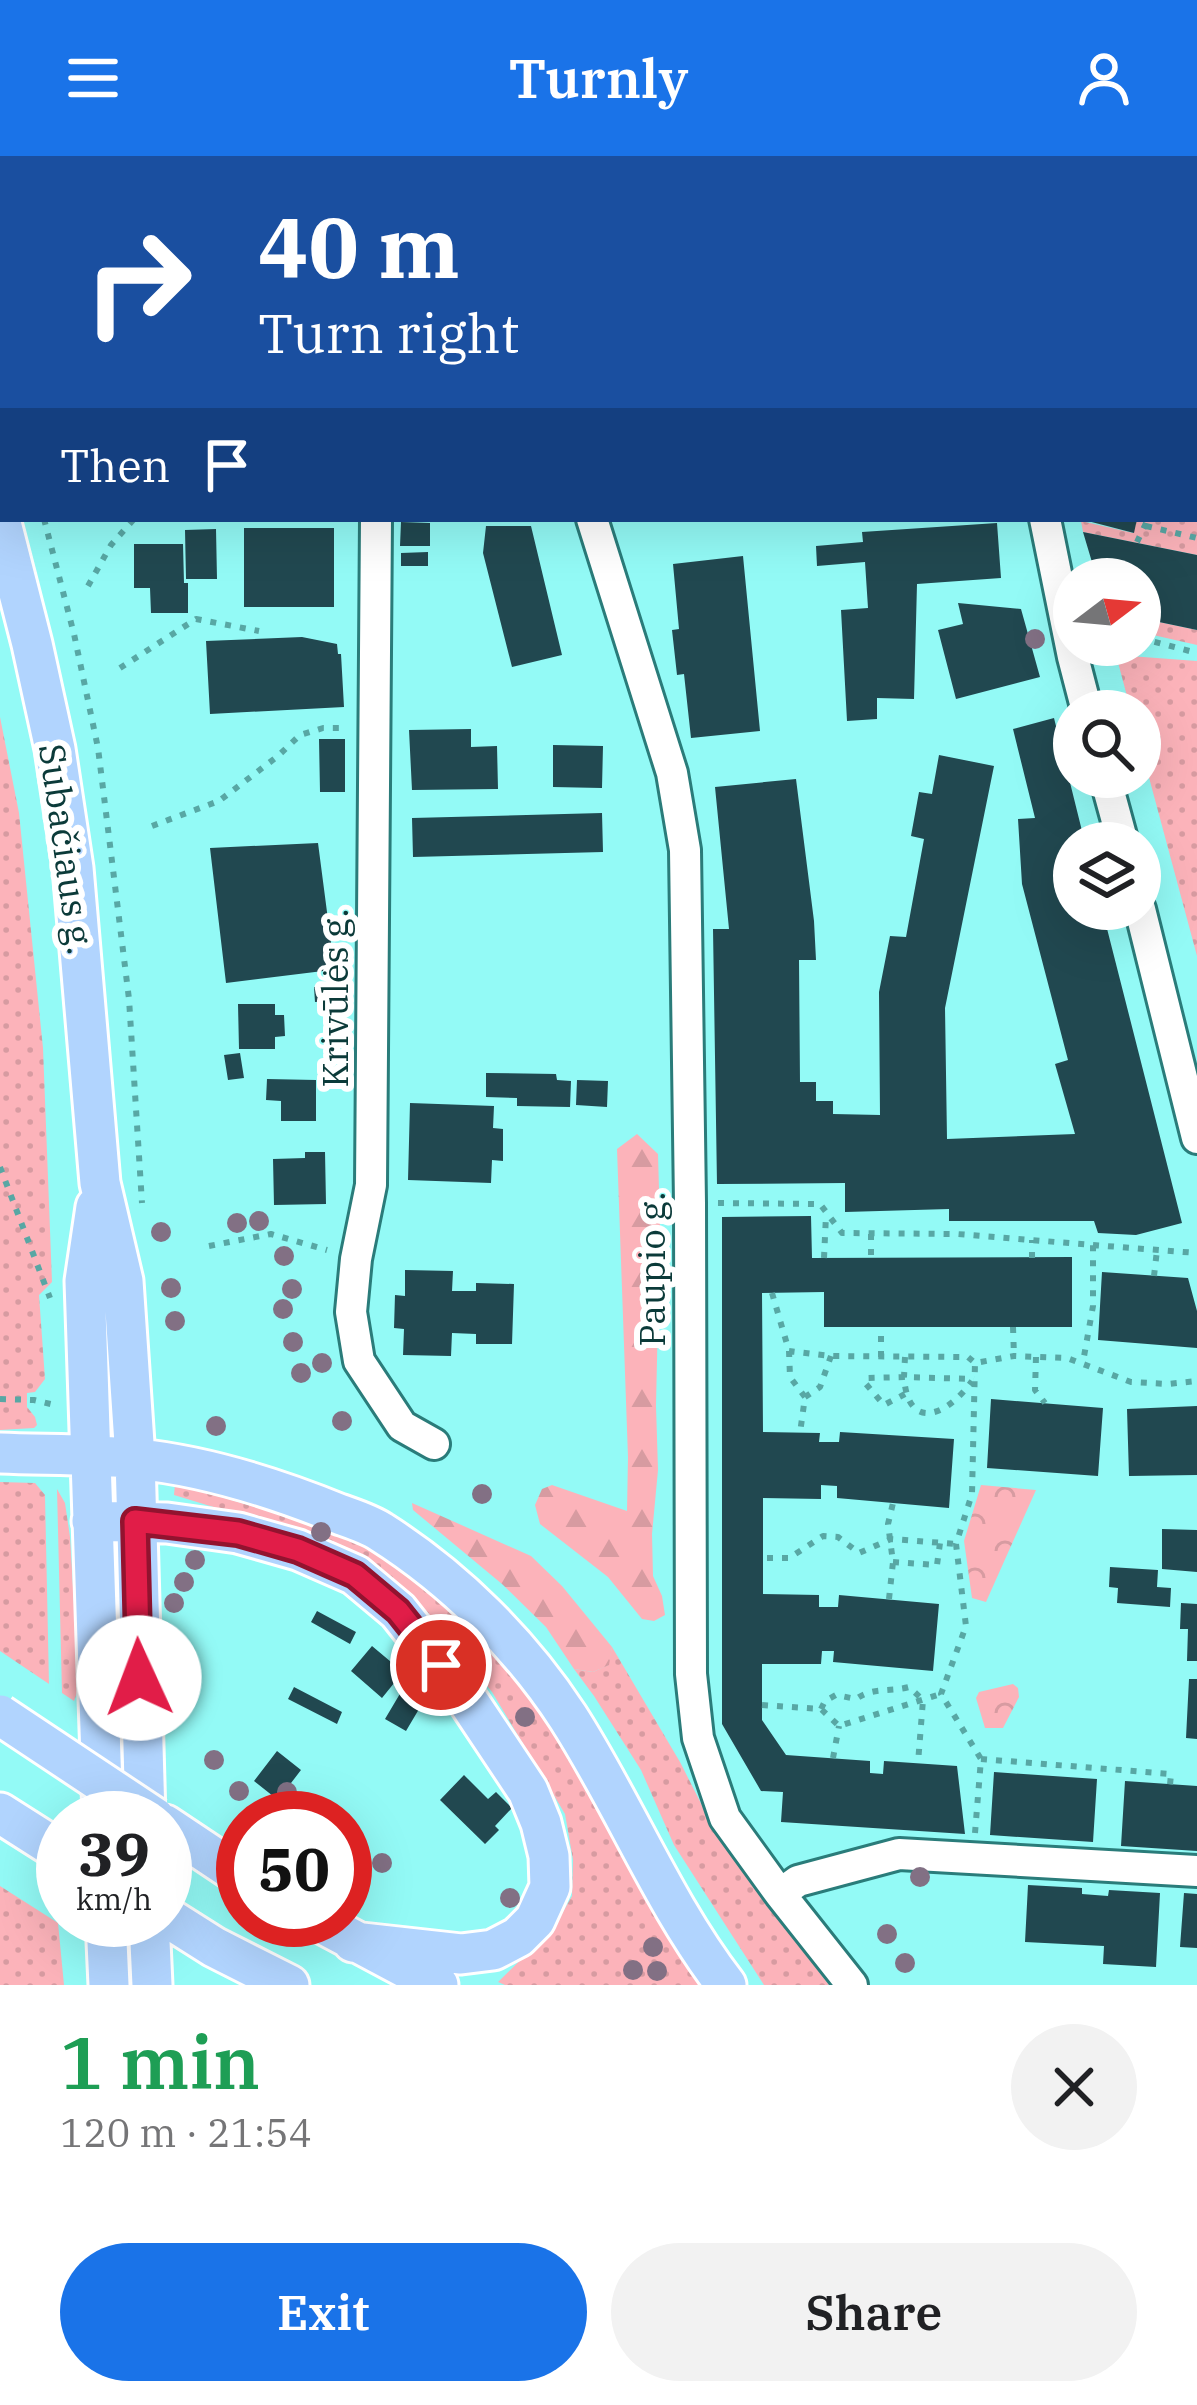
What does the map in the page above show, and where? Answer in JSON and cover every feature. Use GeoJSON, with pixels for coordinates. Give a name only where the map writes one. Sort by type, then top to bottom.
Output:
{"type":"FeatureCollection","features":[{"type":"Feature","properties":{"kind":"main road","name":"Subačiaus g."},"geometry":{"type":"LineString","coordinates":[[1,522],[55,749],[73,868],[100,1184],[123,1281],[134,1458],[144,1791]]}},
{"type":"Feature","properties":{"kind":"main road","name":"Subačiaus g."},"geometry":{"type":"LineString","coordinates":[[100,1184],[85,1281],[102,1791]]}},
{"type":"Feature","properties":{"kind":"main road"},"geometry":{"type":"LineString","coordinates":[[0,1454],[134,1458],[224,1476],[314,1503],[377,1529],[434,1570],[514,1645],[567,1715],[702,1953],[726,1985]]}},
{"type":"Feature","properties":{"kind":"main road"},"geometry":{"type":"LineString","coordinates":[[92,1522],[135,1521],[238,1533],[298,1550],[355,1575],[398,1611],[462,1692],[528,1792],[549,1856],[550,1888],[535,1920],[518,1937],[493,1950],[461,1954],[372,1944]]}},
{"type":"Feature","properties":{"kind":"main road"},"geometry":{"type":"LineString","coordinates":[[0,1715],[114,1791]]}},
{"type":"Feature","properties":{"kind":"main road"},"geometry":{"type":"LineString","coordinates":[[0,1813],[36,1835]]}},
{"type":"Feature","properties":{"kind":"main road"},"geometry":{"type":"LineString","coordinates":[[192,1933],[289,1985]]}},
{"type":"Feature","properties":{"kind":"main road"},"geometry":{"type":"LineString","coordinates":[[107,1947],[109,1985]]}},
{"type":"Feature","properties":{"kind":"main road"},"geometry":{"type":"LineString","coordinates":[[150,1947],[152,1985]]}},
{"type":"Feature","properties":{"kind":"main road"},"geometry":{"type":"LineString","coordinates":[[363,1947],[438,1985]]}},
{"type":"Feature","properties":{"kind":"street","name":"Krivūlės g."},"geometry":{"type":"LineString","coordinates":[[376,522],[371,1185],[351,1312],[359,1361],[401,1426],[434,1444]]}},
{"type":"Feature","properties":{"kind":"street","name":"Paupio g."},"geometry":{"type":"LineString","coordinates":[[593,522],[657,722],[685,850],[691,1674],[698,1738],[725,1818],[852,1985]]}},
{"type":"Feature","properties":{"kind":"street"},"geometry":{"type":"LineString","coordinates":[[1046,522],[1082,690]]}},
{"type":"Feature","properties":{"kind":"street"},"geometry":{"type":"LineString","coordinates":[[1145,930],[1197,1138]]}},
{"type":"Feature","properties":{"kind":"street"},"geometry":{"type":"LineString","coordinates":[[780,1894],[798,1881],[899,1854],[1197,1871]]}},
{"type":"Feature","properties":{"kind":"path"},"geometry":{"type":"LineString","coordinates":[[88,586],[111,545],[131,522]]}},
{"type":"Feature","properties":{"kind":"path"},"geometry":{"type":"LineString","coordinates":[[1137,542],[1147,523],[1197,538]]}},
{"type":"Feature","properties":{"kind":"path"},"geometry":{"type":"LineString","coordinates":[[120,668],[196,620],[259,631]]}},
{"type":"Feature","properties":{"kind":"path"},"geometry":{"type":"LineString","coordinates":[[1161,643],[1197,652]]}},
{"type":"Feature","properties":{"kind":"path"},"geometry":{"type":"LineString","coordinates":[[152,826],[219,801],[300,735],[323,728],[374,728]]}},
{"type":"Feature","properties":{"kind":"path"},"geometry":{"type":"LineString","coordinates":[[0,1167],[52,1303]]}},
{"type":"Feature","properties":{"kind":"path"},"geometry":{"type":"LineString","coordinates":[[690,1203],[820,1204],[842,1233],[957,1234],[1197,1253]]}},
{"type":"Feature","properties":{"kind":"path"},"geometry":{"type":"LineString","coordinates":[[824,1258],[826,1212]]}},
{"type":"Feature","properties":{"kind":"path"},"geometry":{"type":"LineString","coordinates":[[208,1246],[271,1234],[356,1259]]}},
{"type":"Feature","properties":{"kind":"path"},"geometry":{"type":"LineString","coordinates":[[871,1234],[871,1258]]}},
{"type":"Feature","properties":{"kind":"path"},"geometry":{"type":"LineString","coordinates":[[1032,1240],[1032,1258]]}},
{"type":"Feature","properties":{"kind":"path"},"geometry":{"type":"LineString","coordinates":[[1083,1364],[1093,1306],[1093,1245]]}},
{"type":"Feature","properties":{"kind":"path"},"geometry":{"type":"LineString","coordinates":[[1154,1276],[1156,1250]]}},
{"type":"Feature","properties":{"kind":"path"},"geometry":{"type":"LineString","coordinates":[[772,1293],[789,1352],[790,1377],[805,1397],[800,1433]]}},
{"type":"Feature","properties":{"kind":"path"},"geometry":{"type":"LineString","coordinates":[[881,1327],[881,1357]]}},
{"type":"Feature","properties":{"kind":"path"},"geometry":{"type":"LineString","coordinates":[[1013,1327],[1014,1356]]}},
{"type":"Feature","properties":{"kind":"path"},"geometry":{"type":"LineString","coordinates":[[789,1352],[968,1357],[975,1364],[972,1494],[956,1544],[966,1626],[941,1694]]}},
{"type":"Feature","properties":{"kind":"path"},"geometry":{"type":"LineString","coordinates":[[805,1397],[820,1387],[831,1356]]}},
{"type":"Feature","properties":{"kind":"path"},"geometry":{"type":"LineString","coordinates":[[975,1364],[1014,1356],[1067,1358],[1131,1382],[1197,1381]]}},
{"type":"Feature","properties":{"kind":"path"},"geometry":{"type":"LineString","coordinates":[[905,1357],[905,1394],[924,1413],[958,1402],[974,1378]]}},
{"type":"Feature","properties":{"kind":"path"},"geometry":{"type":"LineString","coordinates":[[1036,1357],[1035,1390],[1045,1403]]}},
{"type":"Feature","properties":{"kind":"path"},"geometry":{"type":"LineString","coordinates":[[905,1394],[884,1405],[866,1378],[974,1378]]}},
{"type":"Feature","properties":{"kind":"path"},"geometry":{"type":"LineString","coordinates":[[0,1399],[34,1400],[51,1406]]}},
{"type":"Feature","properties":{"kind":"path"},"geometry":{"type":"LineString","coordinates":[[889,1599],[893,1562],[888,1524],[893,1503]]}},
{"type":"Feature","properties":{"kind":"path"},"geometry":{"type":"LineString","coordinates":[[964,1519],[974,1522]]}},
{"type":"Feature","properties":{"kind":"path"},"geometry":{"type":"LineString","coordinates":[[767,1558],[789,1558],[823,1536],[838,1537],[859,1553],[891,1539],[956,1544]]}},
{"type":"Feature","properties":{"kind":"path"},"geometry":{"type":"LineString","coordinates":[[893,1562],[937,1565],[940,1543]]}},
{"type":"Feature","properties":{"kind":"path"},"geometry":{"type":"LineString","coordinates":[[821,1709],[836,1695],[856,1699],[868,1690],[909,1687],[923,1700]]}},
{"type":"Feature","properties":{"kind":"path"},"geometry":{"type":"LineString","coordinates":[[838,1726],[941,1694]]}},
{"type":"Feature","properties":{"kind":"path"},"geometry":{"type":"LineString","coordinates":[[941,1694],[981,1760],[974,1849]]}},
{"type":"Feature","properties":{"kind":"path"},"geometry":{"type":"LineString","coordinates":[[918,1763],[923,1700]]}},
{"type":"Feature","properties":{"kind":"path"},"geometry":{"type":"LineString","coordinates":[[762,1705],[821,1709],[838,1726]]}},
{"type":"Feature","properties":{"kind":"path"},"geometry":{"type":"LineString","coordinates":[[832,1758],[838,1726]]}},
{"type":"Feature","properties":{"kind":"path"},"geometry":{"type":"LineString","coordinates":[[981,1760],[1171,1774],[1170,1785]]}},
{"type":"Feature","properties":{"kind":"green space"},"geometry":{"type":"Polygon","coordinates":[[[1081,522],[1133,533],[1136,522],[1197,522],[1197,555],[1083,532],[1081,522]]]}},
{"type":"Feature","properties":{"kind":"green space"},"geometry":{"type":"Polygon","coordinates":[[[1161,622],[1197,630],[1197,645],[1161,637],[1161,622]]]}},
{"type":"Feature","properties":{"kind":"green space"},"geometry":{"type":"Polygon","coordinates":[[[1161,658],[1197,661],[1197,956],[1155,798],[1161,798],[1161,690],[1125,690],[1119,666],[1161,666],[1161,658]]]}},
{"type":"Feature","properties":{"kind":"green space"},"geometry":{"type":"Polygon","coordinates":[[[0,717],[19,813],[43,1048],[52,1282],[39,1295],[45,1379],[35,1392],[27,1393],[27,1407],[37,1425],[0,1430],[0,717]]]}},
{"type":"Feature","properties":{"kind":"green space"},"geometry":{"type":"Polygon","coordinates":[[[637,1134],[658,1154],[658,1470],[652,1534],[653,1576],[665,1615],[654,1621],[642,1619],[608,1577],[540,1524],[535,1505],[542,1489],[552,1485],[627,1511],[617,1149],[637,1134]]]}},
{"type":"Feature","properties":{"kind":"green space"},"geometry":{"type":"Polygon","coordinates":[[[0,1482],[35,1483],[45,1495],[49,1684],[0,1651],[0,1482]]]}},
{"type":"Feature","properties":{"kind":"green space"},"geometry":{"type":"Polygon","coordinates":[[[175,1484],[362,1543],[394,1563],[504,1662],[568,1757],[662,1926],[701,1985],[498,1982],[555,1926],[572,1896],[573,1860],[565,1814],[492,1692],[428,1613],[386,1575],[289,1530],[174,1495],[175,1484]]]}},
{"type":"Feature","properties":{"kind":"green space"},"geometry":{"type":"Polygon","coordinates":[[[981,1485],[1036,1490],[986,1602],[972,1598],[964,1541],[981,1485]]]}},
{"type":"Feature","properties":{"kind":"green space"},"geometry":{"type":"Polygon","coordinates":[[[57,1489],[65,1503],[70,1537],[79,1687],[74,1701],[62,1693],[57,1489]]]}},
{"type":"Feature","properties":{"kind":"green space"},"geometry":{"type":"Polygon","coordinates":[[[412,1503],[531,1556],[612,1647],[609,1665],[593,1672],[574,1669],[546,1627],[413,1510],[412,1503]]]}},
{"type":"Feature","properties":{"kind":"green space"},"geometry":{"type":"Polygon","coordinates":[[[612,1647],[714,1829],[829,1985],[764,1985],[674,1845],[641,1770],[574,1669],[593,1672],[608,1665],[612,1647]]]}},
{"type":"Feature","properties":{"kind":"green space"},"geometry":{"type":"Polygon","coordinates":[[[1013,1684],[1019,1697],[1003,1728],[985,1728],[976,1698],[979,1692],[1013,1684]]]}},
{"type":"Feature","properties":{"kind":"green space"},"geometry":{"type":"Polygon","coordinates":[[[0,1886],[36,1909],[36,1947],[60,1947],[64,1985],[0,1985],[0,1886]]]}},
{"type":"Feature","properties":{"kind":"building"},"geometry":{"type":"Polygon","coordinates":[[[401,522],[430,523],[430,546],[400,546],[401,522]]]}},
{"type":"Feature","properties":{"kind":"building"},"geometry":{"type":"Polygon","coordinates":[[[1092,522],[1136,522],[1134,533],[1092,522]]]}},
{"type":"Feature","properties":{"kind":"building"},"geometry":{"type":"Polygon","coordinates":[[[997,523],[1001,578],[917,584],[914,699],[877,698],[877,719],[847,721],[841,610],[868,608],[865,562],[817,566],[816,546],[863,542],[862,532],[997,523]]]}},
{"type":"Feature","properties":{"kind":"building"},"geometry":{"type":"Polygon","coordinates":[[[486,526],[531,526],[562,655],[512,667],[483,553],[486,526]]]}},
{"type":"Feature","properties":{"kind":"building"},"geometry":{"type":"Polygon","coordinates":[[[244,528],[334,528],[334,607],[244,607],[244,528]]]}},
{"type":"Feature","properties":{"kind":"building"},"geometry":{"type":"Polygon","coordinates":[[[216,529],[217,579],[186,579],[185,530],[216,529]]]}},
{"type":"Feature","properties":{"kind":"building"},"geometry":{"type":"Polygon","coordinates":[[[1083,532],[1197,555],[1197,630],[1161,622],[1161,558],[1091,558],[1083,532]]]}},
{"type":"Feature","properties":{"kind":"building"},"geometry":{"type":"Polygon","coordinates":[[[134,544],[183,544],[188,613],[151,613],[150,588],[134,588],[134,544]]]}},
{"type":"Feature","properties":{"kind":"building"},"geometry":{"type":"Polygon","coordinates":[[[428,552],[428,566],[401,566],[401,553],[428,552]]]}},
{"type":"Feature","properties":{"kind":"building"},"geometry":{"type":"Polygon","coordinates":[[[743,556],[760,731],[691,738],[684,674],[677,675],[672,630],[679,629],[673,564],[743,556]]]}},
{"type":"Feature","properties":{"kind":"building"},"geometry":{"type":"Polygon","coordinates":[[[958,603],[1021,609],[1040,677],[956,699],[938,630],[963,624],[958,603]]]}},
{"type":"Feature","properties":{"kind":"building"},"geometry":{"type":"Polygon","coordinates":[[[302,637],[337,644],[344,707],[210,714],[206,641],[302,637]]]}},
{"type":"Feature","properties":{"kind":"building"},"geometry":{"type":"Polygon","coordinates":[[[1053,718],[1053,798],[1074,798],[1080,822],[1053,822],[1053,930],[1107,930],[1182,1223],[1136,1235],[1098,1233],[1094,1221],[949,1221],[949,1209],[845,1212],[845,1183],[717,1184],[713,929],[729,929],[715,787],[796,779],[816,960],[799,960],[800,1082],[816,1082],[816,1101],[833,1101],[833,1114],[880,1115],[879,992],[890,936],[906,937],[924,839],[911,836],[919,792],[932,794],[939,755],[994,766],[945,1008],[947,1139],[1075,1134],[1055,1064],[1068,1060],[1022,884],[1018,819],[1035,818],[1013,729],[1053,718]]]}},
{"type":"Feature","properties":{"kind":"building"},"geometry":{"type":"Polygon","coordinates":[[[471,729],[471,747],[497,746],[498,789],[412,790],[409,730],[471,729]]]}},
{"type":"Feature","properties":{"kind":"building"},"geometry":{"type":"Polygon","coordinates":[[[319,739],[345,739],[345,792],[320,792],[319,739]]]}},
{"type":"Feature","properties":{"kind":"building"},"geometry":{"type":"Polygon","coordinates":[[[553,745],[603,746],[602,788],[553,787],[553,745]]]}},
{"type":"Feature","properties":{"kind":"building"},"geometry":{"type":"Polygon","coordinates":[[[602,813],[603,852],[413,857],[412,818],[602,813]]]}},
{"type":"Feature","properties":{"kind":"building"},"geometry":{"type":"Polygon","coordinates":[[[318,843],[333,958],[323,971],[226,983],[210,848],[318,843]]]}},
{"type":"Feature","properties":{"kind":"building"},"geometry":{"type":"Polygon","coordinates":[[[343,985],[344,1000],[315,1002],[314,987],[343,985]]]}},
{"type":"Feature","properties":{"kind":"building"},"geometry":{"type":"Polygon","coordinates":[[[238,1004],[275,1004],[275,1015],[284,1015],[285,1036],[275,1037],[275,1049],[239,1049],[238,1004]]]}},
{"type":"Feature","properties":{"kind":"building"},"geometry":{"type":"Polygon","coordinates":[[[240,1053],[244,1078],[228,1080],[224,1055],[240,1053]]]}},
{"type":"Feature","properties":{"kind":"building"},"geometry":{"type":"Polygon","coordinates":[[[486,1073],[556,1074],[557,1080],[571,1081],[570,1107],[517,1106],[517,1098],[486,1097],[486,1073]]]}},
{"type":"Feature","properties":{"kind":"building"},"geometry":{"type":"Polygon","coordinates":[[[267,1079],[316,1080],[316,1121],[281,1121],[281,1101],[266,1100],[267,1079]]]}},
{"type":"Feature","properties":{"kind":"building"},"geometry":{"type":"Polygon","coordinates":[[[577,1080],[608,1081],[607,1107],[576,1105],[577,1080]]]}},
{"type":"Feature","properties":{"kind":"building"},"geometry":{"type":"Polygon","coordinates":[[[410,1103],[494,1106],[493,1128],[503,1129],[503,1161],[492,1160],[491,1183],[408,1180],[410,1103]]]}},
{"type":"Feature","properties":{"kind":"building"},"geometry":{"type":"Polygon","coordinates":[[[305,1152],[325,1152],[326,1204],[274,1205],[273,1159],[305,1158],[305,1152]]]}},
{"type":"Feature","properties":{"kind":"building"},"geometry":{"type":"Polygon","coordinates":[[[811,1216],[812,1258],[1072,1257],[1072,1327],[824,1327],[824,1292],[762,1293],[763,1432],[820,1433],[819,1442],[839,1442],[840,1432],[954,1439],[949,1508],[837,1498],[837,1486],[821,1485],[821,1499],[763,1498],[763,1594],[819,1595],[819,1607],[838,1607],[839,1595],[939,1604],[933,1671],[833,1662],[834,1651],[822,1651],[821,1664],[762,1664],[762,1720],[786,1755],[870,1761],[870,1773],[883,1774],[884,1761],[957,1766],[965,1834],[781,1822],[783,1792],[761,1791],[722,1724],[722,1217],[811,1216]]]}},
{"type":"Feature","properties":{"kind":"building"},"geometry":{"type":"Polygon","coordinates":[[[405,1270],[453,1271],[452,1291],[476,1291],[476,1283],[514,1284],[512,1344],[476,1344],[476,1334],[452,1333],[451,1356],[403,1355],[404,1329],[394,1328],[395,1295],[405,1296],[405,1270]]]}},
{"type":"Feature","properties":{"kind":"building"},"geometry":{"type":"Polygon","coordinates":[[[1102,1272],[1188,1278],[1197,1311],[1197,1348],[1098,1340],[1102,1272]]]}},
{"type":"Feature","properties":{"kind":"building"},"geometry":{"type":"Polygon","coordinates":[[[991,1399],[1103,1408],[1098,1476],[987,1468],[991,1399]]]}},
{"type":"Feature","properties":{"kind":"building"},"geometry":{"type":"Polygon","coordinates":[[[1197,1406],[1197,1475],[1129,1476],[1127,1409],[1197,1406]]]}},
{"type":"Feature","properties":{"kind":"building"},"geometry":{"type":"Polygon","coordinates":[[[1162,1529],[1197,1530],[1197,1572],[1162,1569],[1162,1529]]]}},
{"type":"Feature","properties":{"kind":"building"},"geometry":{"type":"Polygon","coordinates":[[[1110,1567],[1158,1570],[1157,1587],[1171,1588],[1170,1607],[1117,1603],[1118,1588],[1109,1587],[1110,1567]]]}},
{"type":"Feature","properties":{"kind":"building"},"geometry":{"type":"Polygon","coordinates":[[[1181,1603],[1197,1604],[1197,1661],[1187,1661],[1188,1629],[1180,1629],[1181,1603]]]}},
{"type":"Feature","properties":{"kind":"building"},"geometry":{"type":"Polygon","coordinates":[[[317,1611],[356,1632],[350,1644],[311,1622],[317,1611]]]}},
{"type":"Feature","properties":{"kind":"building"},"geometry":{"type":"Polygon","coordinates":[[[372,1646],[403,1672],[382,1698],[351,1671],[372,1646]]]}},
{"type":"Feature","properties":{"kind":"building"},"geometry":{"type":"Polygon","coordinates":[[[1189,1679],[1197,1679],[1197,1739],[1186,1738],[1189,1679]]]}},
{"type":"Feature","properties":{"kind":"building"},"geometry":{"type":"Polygon","coordinates":[[[294,1687],[342,1712],[337,1724],[288,1699],[294,1687]]]}},
{"type":"Feature","properties":{"kind":"building"},"geometry":{"type":"Polygon","coordinates":[[[401,1692],[422,1704],[406,1731],[385,1719],[401,1692]]]}},
{"type":"Feature","properties":{"kind":"building"},"geometry":{"type":"Polygon","coordinates":[[[277,1751],[301,1770],[285,1791],[267,1791],[254,1781],[277,1751]]]}},
{"type":"Feature","properties":{"kind":"building"},"geometry":{"type":"Polygon","coordinates":[[[994,1772],[1097,1779],[1093,1842],[990,1835],[994,1772]]]}},
{"type":"Feature","properties":{"kind":"building"},"geometry":{"type":"Polygon","coordinates":[[[464,1775],[488,1799],[496,1792],[512,1808],[485,1844],[440,1800],[464,1775]]]}},
{"type":"Feature","properties":{"kind":"building"},"geometry":{"type":"Polygon","coordinates":[[[1125,1781],[1197,1786],[1197,1851],[1121,1846],[1125,1781]]]}},
{"type":"Feature","properties":{"kind":"building"},"geometry":{"type":"Polygon","coordinates":[[[1028,1885],[1082,1888],[1082,1894],[1108,1896],[1109,1890],[1160,1893],[1156,1967],[1103,1964],[1104,1946],[1025,1942],[1028,1885]]]}},
{"type":"Feature","properties":{"kind":"building"},"geometry":{"type":"Polygon","coordinates":[[[1184,1893],[1197,1894],[1197,1948],[1180,1947],[1184,1893]]]}},
{"type":"Feature","properties":{"kind":"route"},"geometry":{"type":"LineString","coordinates":[[139,1678],[135,1521],[238,1533],[298,1550],[355,1575],[398,1611],[441,1665]]}}]}
